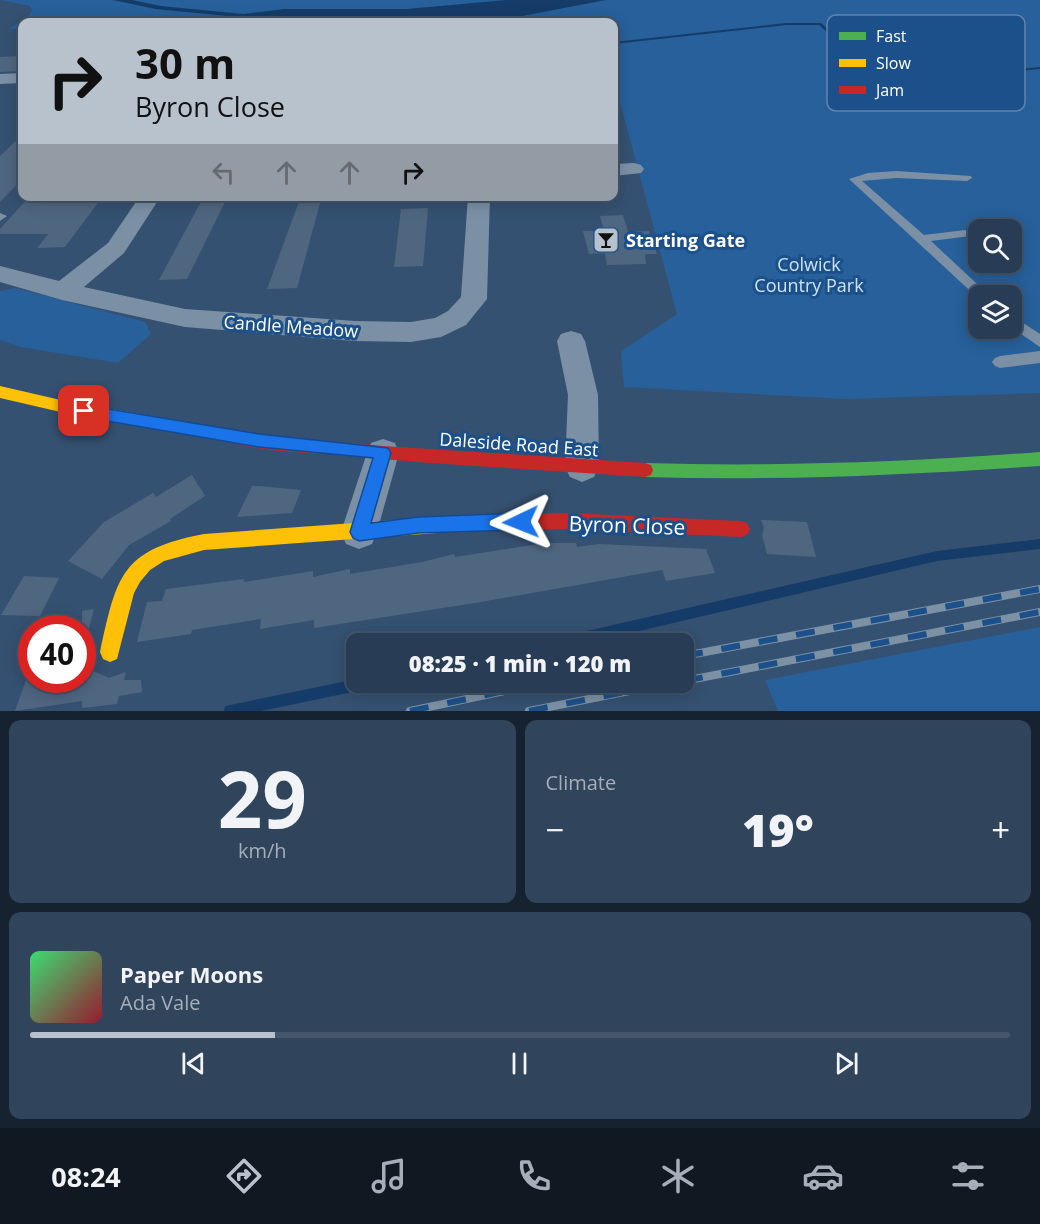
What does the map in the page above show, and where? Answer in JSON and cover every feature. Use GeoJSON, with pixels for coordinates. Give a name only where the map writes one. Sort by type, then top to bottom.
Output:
{"type":"FeatureCollection","features":[{"type":"Feature","properties":{"kind":"main road","name":"Daleside Road East"},"geometry":{"type":"LineString","coordinates":[[0,392],[65,407],[259,441],[383,453],[582,466],[731,473],[936,467],[1040,459]]}},
{"type":"Feature","properties":{"kind":"main road","name":"Byron Close"},"geometry":{"type":"LineString","coordinates":[[110,652],[127,581],[143,563],[171,548],[418,525],[542,521],[726,535]]}},
{"type":"Feature","properties":{"kind":"street"},"geometry":{"type":"LineString","coordinates":[[0,79],[18,77]]}},
{"type":"Feature","properties":{"kind":"street"},"geometry":{"type":"LineString","coordinates":[[618,170],[634,169]]}},
{"type":"Feature","properties":{"kind":"street"},"geometry":{"type":"LineString","coordinates":[[62,291],[116,248],[148,201]]}},
{"type":"Feature","properties":{"kind":"street","name":"Candle Meadow"},"geometry":{"type":"LineString","coordinates":[[0,274],[62,291],[185,318],[355,331],[411,332],[441,327],[457,318],[474,299],[479,201]]}},
{"type":"Feature","properties":{"kind":"street"},"geometry":{"type":"LineString","coordinates":[[571,341],[583,395],[582,466]]}},
{"type":"Feature","properties":{"kind":"street"},"geometry":{"type":"LineString","coordinates":[[359,532],[383,453]]}},
{"type":"Feature","properties":{"kind":"lane"},"geometry":{"type":"LineString","coordinates":[[967,178],[903,175],[854,179],[972,285]]}},
{"type":"Feature","properties":{"kind":"lane"},"geometry":{"type":"LineString","coordinates":[[921,239],[968,232]]}},
{"type":"Feature","properties":{"kind":"lane"},"geometry":{"type":"LineString","coordinates":[[1022,328],[1040,342]]}},
{"type":"Feature","properties":{"kind":"lane"},"geometry":{"type":"LineString","coordinates":[[1000,362],[1040,357]]}},
{"type":"Feature","properties":{"kind":"green space","name":"Colwick Country Park"},"geometry":{"type":"Polygon","coordinates":[[[0,0],[1040,0],[1040,393],[846,399],[624,387],[621,351],[677,314],[618,95],[618,18],[25,18],[32,10],[30,6],[0,0]]]}},
{"type":"Feature","properties":{"kind":"green space","name":"Colwick Country Park"},"geometry":{"type":"Polygon","coordinates":[[[18,23],[18,29],[9,29],[18,23]]]}},
{"type":"Feature","properties":{"kind":"green space"},"geometry":{"type":"Polygon","coordinates":[[[15,288],[145,322],[151,334],[118,363],[21,347],[0,340],[0,291],[15,288]]]}},
{"type":"Feature","properties":{"kind":"green space"},"geometry":{"type":"Polygon","coordinates":[[[1040,627],[1040,711],[778,711],[765,680],[1040,627]]]}},
{"type":"Feature","properties":{"kind":"shaded area"},"geometry":{"type":"Polygon","coordinates":[[[113,0],[132,0],[161,6],[243,14],[284,9],[407,9],[506,0],[606,0],[512,18],[249,18],[155,9],[113,0]]]}},
{"type":"Feature","properties":{"kind":"building"},"geometry":{"type":"Polygon","coordinates":[[[18,56],[18,71],[0,72],[0,57],[18,56]]]}},
{"type":"Feature","properties":{"kind":"building"},"geometry":{"type":"Polygon","coordinates":[[[18,139],[18,183],[0,202],[0,156],[18,139]]]}},
{"type":"Feature","properties":{"kind":"building"},"geometry":{"type":"Polygon","coordinates":[[[25,201],[99,201],[65,247],[37,248],[48,234],[0,234],[0,229],[25,201]]]}},
{"type":"Feature","properties":{"kind":"building"},"geometry":{"type":"Polygon","coordinates":[[[201,201],[226,201],[187,279],[159,280],[201,201]]]}},
{"type":"Feature","properties":{"kind":"building"},"geometry":{"type":"Polygon","coordinates":[[[299,201],[321,201],[297,288],[267,289],[299,201]]]}},
{"type":"Feature","properties":{"kind":"building"},"geometry":{"type":"Polygon","coordinates":[[[428,208],[423,266],[394,267],[401,209],[428,208]]]}},
{"type":"Feature","properties":{"kind":"building","name":"Starting Gate"},"geometry":{"type":"Polygon","coordinates":[[[623,215],[628,232],[649,231],[657,254],[645,254],[646,264],[607,265],[605,253],[589,254],[583,231],[604,231],[600,216],[623,215]]]}},
{"type":"Feature","properties":{"kind":"building"},"geometry":{"type":"Polygon","coordinates":[[[192,475],[205,496],[170,519],[171,521],[129,545],[102,579],[68,561],[104,522],[153,493],[156,497],[192,475]]]}},
{"type":"Feature","properties":{"kind":"building"},"geometry":{"type":"Polygon","coordinates":[[[252,486],[301,490],[292,513],[237,517],[252,486]]]}},
{"type":"Feature","properties":{"kind":"building"},"geometry":{"type":"Polygon","coordinates":[[[761,520],[807,522],[816,557],[767,554],[761,520]]]}},
{"type":"Feature","properties":{"kind":"building"},"geometry":{"type":"Polygon","coordinates":[[[545,543],[576,543],[577,547],[599,544],[706,549],[715,573],[666,581],[662,570],[475,603],[314,628],[314,620],[260,629],[261,619],[192,630],[191,634],[137,642],[147,602],[162,601],[166,589],[244,579],[244,582],[313,571],[313,577],[350,569],[350,574],[422,562],[454,554],[455,557],[545,543]]]}},
{"type":"Feature","properties":{"kind":"building"},"geometry":{"type":"Polygon","coordinates":[[[24,576],[59,578],[40,615],[1,615],[24,576]]]}},
{"type":"Feature","properties":{"kind":"building"},"geometry":{"type":"Polygon","coordinates":[[[94,609],[92,615],[82,615],[82,611],[94,609]]]}},
{"type":"Feature","properties":{"kind":"building"},"geometry":{"type":"Polygon","coordinates":[[[96,672],[109,678],[126,672],[124,680],[141,680],[142,692],[119,696],[117,704],[82,708],[82,701],[15,711],[21,693],[96,693],[96,672]]]}},
{"type":"Feature","properties":{"kind":"waterway"},"geometry":{"type":"LineString","coordinates":[[618,43],[786,24],[820,24],[827,30]]}},
{"type":"Feature","properties":{"kind":"waterway"},"geometry":{"type":"LineString","coordinates":[[1025,69],[1040,68]]}},
{"type":"Feature","properties":{"kind":"waterway"},"geometry":{"type":"LineString","coordinates":[[604,633],[937,556],[1040,544]]}},
{"type":"Feature","properties":{"kind":"waterway"},"geometry":{"type":"LineString","coordinates":[[230,711],[346,687]]}},
{"type":"Feature","properties":{"kind":"railway"},"geometry":{"type":"LineString","coordinates":[[694,654],[1040,589]]}},
{"type":"Feature","properties":{"kind":"railway"},"geometry":{"type":"LineString","coordinates":[[694,679],[1040,612]]}},
{"type":"Feature","properties":{"kind":"railway"},"geometry":{"type":"LineString","coordinates":[[410,711],[495,693]]}},
{"type":"Feature","properties":{"kind":"railway"},"geometry":{"type":"LineString","coordinates":[[529,711],[620,693]]}},
{"type":"Feature","properties":{"kind":"traffic: fast"},"geometry":{"type":"LineString","coordinates":[[645,470],[744,472],[842,470],[1040,459]]}},
{"type":"Feature","properties":{"kind":"traffic: slow"},"geometry":{"type":"LineString","coordinates":[[0,392],[65,407],[226,435]]}},
{"type":"Feature","properties":{"kind":"traffic: slow"},"geometry":{"type":"LineString","coordinates":[[110,652],[126,590],[133,576],[144,564],[159,554],[178,547],[204,542],[437,525]]}},
{"type":"Feature","properties":{"kind":"traffic: jam"},"geometry":{"type":"LineString","coordinates":[[226,435],[259,441],[383,453],[645,470]]}},
{"type":"Feature","properties":{"kind":"traffic: jam"},"geometry":{"type":"LineString","coordinates":[[437,525],[566,521],[741,529]]}},
{"type":"Feature","properties":{"kind":"place","name":"Starting Gate"},"geometry":{"type":"Point","coordinates":[606,240]}},
{"type":"Feature","properties":{"kind":"route"},"geometry":{"type":"LineString","coordinates":[[84,411],[259,441],[383,453],[359,532],[418,525],[521,522]]}}]}
